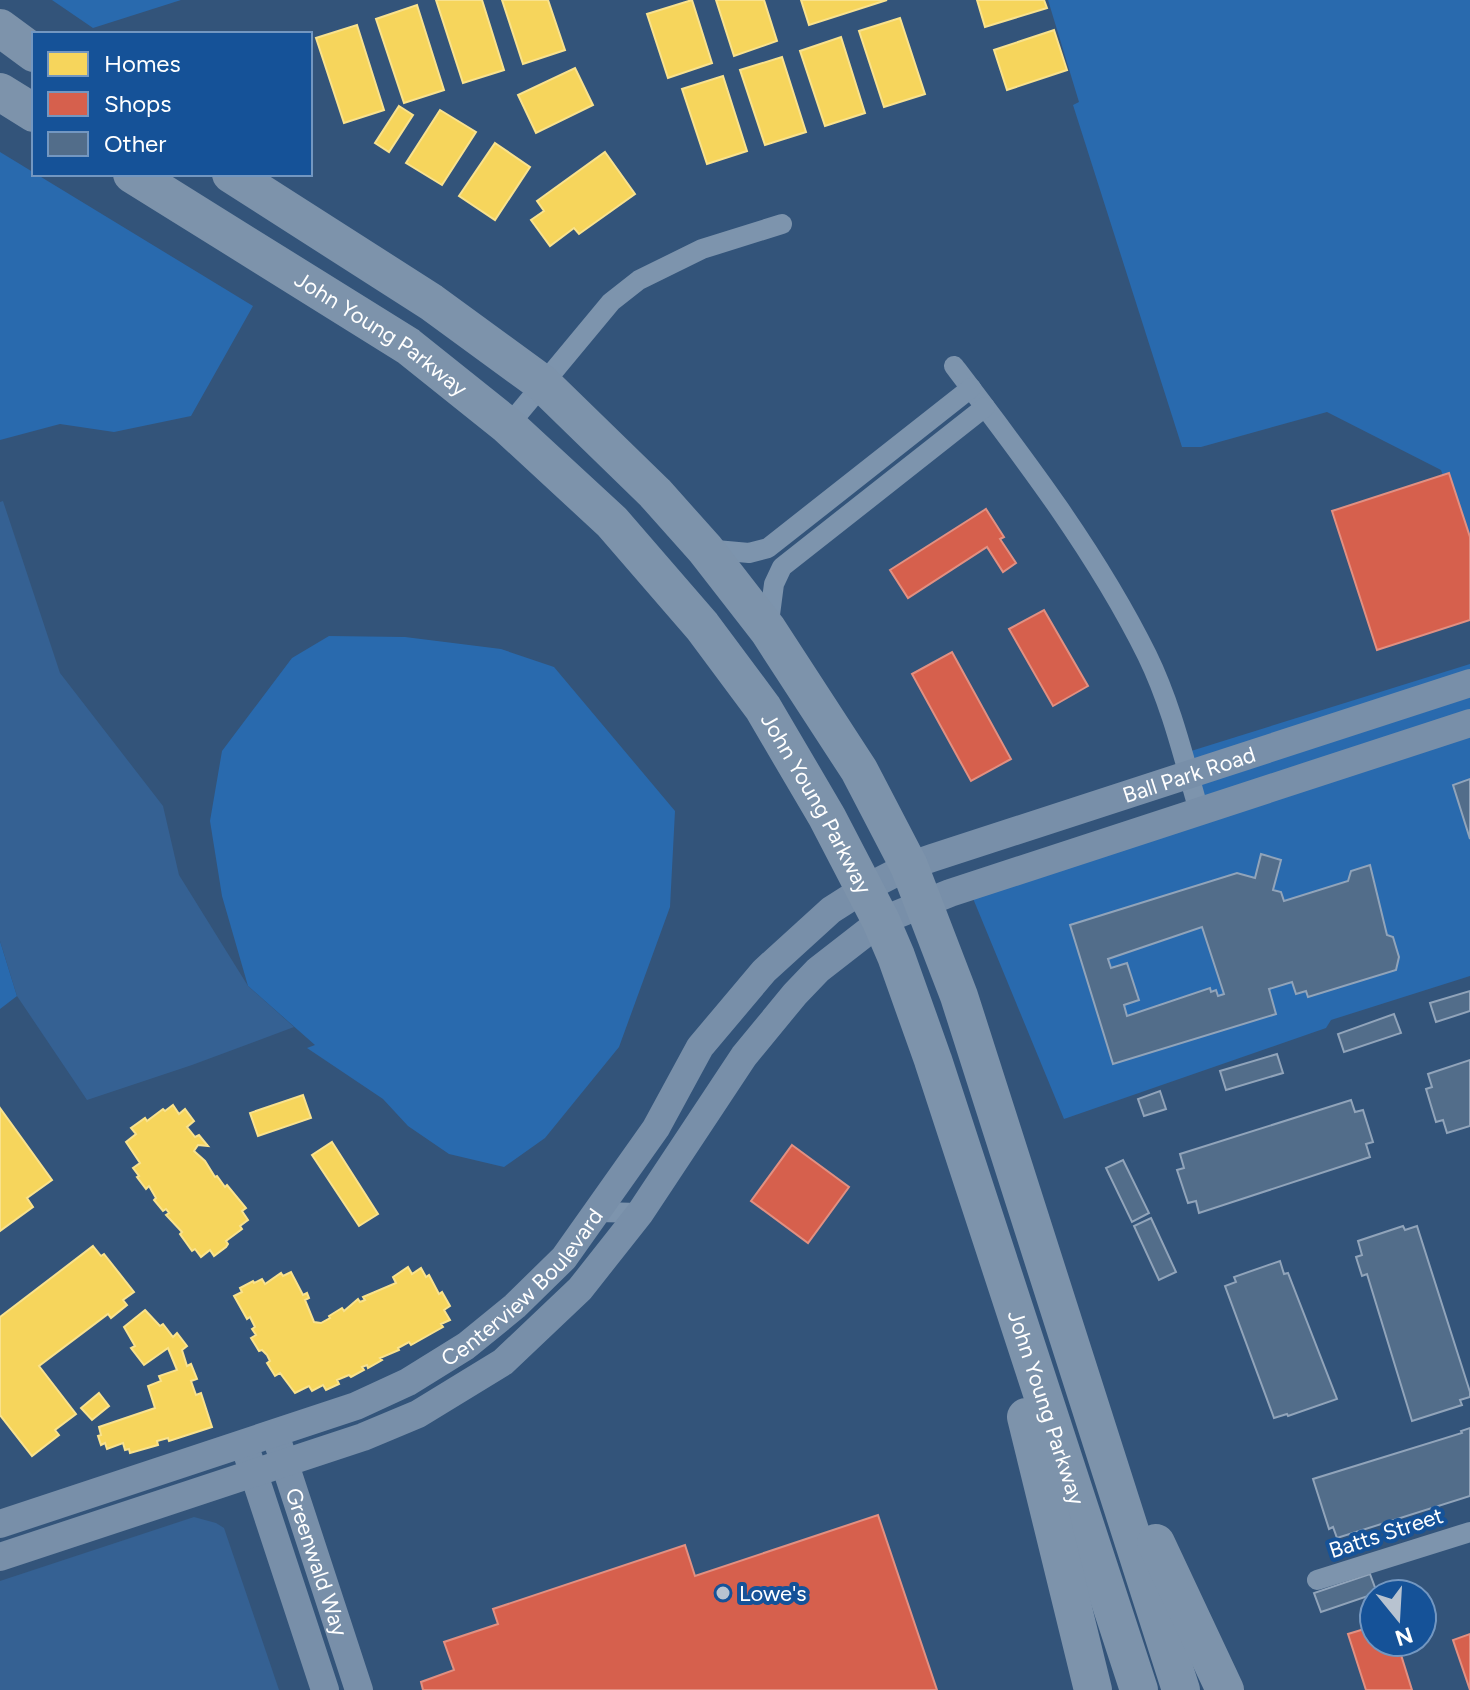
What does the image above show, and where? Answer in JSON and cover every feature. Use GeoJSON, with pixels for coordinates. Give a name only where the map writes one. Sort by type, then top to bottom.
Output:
{"type":"FeatureCollection","features":[{"type":"Feature","properties":{"kind":"highway"},"geometry":{"type":"LineString","coordinates":[[0,28],[32,52]]}},
{"type":"Feature","properties":{"kind":"highway"},"geometry":{"type":"LineString","coordinates":[[0,92],[32,112]]}},
{"type":"Feature","properties":{"kind":"highway","name":"John Young Parkway"},"geometry":{"type":"LineString","coordinates":[[135,176],[408,346],[508,426],[612,522],[702,626],[763,708],[827,817],[873,905],[914,1005],[1139,1690]]}},
{"type":"Feature","properties":{"kind":"highway","name":"John Young Parkway"},"geometry":{"type":"LineString","coordinates":[[234,176],[431,302],[542,383],[655,493],[705,549],[768,630],[859,770],[909,866],[959,996],[1181,1690]]}},
{"type":"Feature","properties":{"kind":"highway"},"geometry":{"type":"LineString","coordinates":[[965,1157],[1093,1690]]}},
{"type":"Feature","properties":{"kind":"highway"},"geometry":{"type":"LineString","coordinates":[[1095,1418],[1127,1471],[1157,1546],[1225,1690]]}},
{"type":"Feature","properties":{"kind":"street"},"geometry":{"type":"LineString","coordinates":[[508,426],[611,302],[639,280],[702,249],[782,224]]}},
{"type":"Feature","properties":{"kind":"street"},"geometry":{"type":"LineString","coordinates":[[954,366],[1077,537],[1121,606],[1148,657],[1161,690],[1199,811]]}},
{"type":"Feature","properties":{"kind":"street"},"geometry":{"type":"LineString","coordinates":[[768,630],[774,584],[782,567],[817,524],[971,388]]}},
{"type":"Feature","properties":{"kind":"street"},"geometry":{"type":"LineString","coordinates":[[705,549],[749,553],[768,548],[817,524],[985,407]]}},
{"type":"Feature","properties":{"kind":"street","name":"Ball Park Road"},"geometry":{"type":"LineString","coordinates":[[909,866],[1470,683]]}},
{"type":"Feature","properties":{"kind":"street","name":"Ball Park Road"},"geometry":{"type":"LineString","coordinates":[[924,903],[1470,723]]}},
{"type":"Feature","properties":{"kind":"street","name":"Centerview Boulevard"},"geometry":{"type":"LineString","coordinates":[[254,1473],[363,1437],[418,1414],[503,1362],[580,1289],[640,1213],[744,1056],[795,994],[840,951],[873,905],[909,866]]}},
{"type":"Feature","properties":{"kind":"street","name":"Centerview Boulevard"},"geometry":{"type":"LineString","coordinates":[[0,1524],[356,1406],[408,1382],[466,1346],[515,1306],[564,1258],[656,1128],[700,1047],[764,971],[831,910],[924,903]]}},
{"type":"Feature","properties":{"kind":"street"},"geometry":{"type":"LineString","coordinates":[[598,1212],[640,1213]]}},
{"type":"Feature","properties":{"kind":"street","name":"Greenwald Way"},"geometry":{"type":"LineString","coordinates":[[275,1434],[359,1690]]}},
{"type":"Feature","properties":{"kind":"street","name":"Greenwald Way"},"geometry":{"type":"LineString","coordinates":[[244,1444],[325,1690]]}},
{"type":"Feature","properties":{"kind":"street"},"geometry":{"type":"LineString","coordinates":[[0,1557],[254,1473]]}},
{"type":"Feature","properties":{"kind":"street","name":"Batts Street"},"geometry":{"type":"LineString","coordinates":[[1317,1580],[1470,1532]]}},
{"type":"Feature","properties":{"kind":"shaded area"},"geometry":{"type":"Polygon","coordinates":[[[52,0],[181,0],[93,28],[52,0]]]}},
{"type":"Feature","properties":{"kind":"shaded area"},"geometry":{"type":"Polygon","coordinates":[[[1048,0],[1470,0],[1470,557],[1441,470],[1327,412],[1201,447],[1182,447],[1073,105],[1079,102],[1048,0]]]}},
{"type":"Feature","properties":{"kind":"shaded area"},"geometry":{"type":"Polygon","coordinates":[[[0,152],[32,171],[32,176],[39,176],[253,306],[191,416],[114,432],[60,424],[0,440],[0,152]]]}},
{"type":"Feature","properties":{"kind":"shaded area"},"geometry":{"type":"Polygon","coordinates":[[[3,501],[60,673],[163,806],[179,875],[248,986],[294,1027],[87,1100],[17,996],[0,941],[0,502],[3,501]]]}},
{"type":"Feature","properties":{"kind":"shaded area"},"geometry":{"type":"Polygon","coordinates":[[[329,636],[405,637],[501,649],[554,667],[675,811],[670,907],[619,1047],[545,1138],[504,1167],[449,1154],[408,1126],[383,1099],[307,1048],[315,1045],[248,986],[222,896],[210,821],[222,751],[292,658],[329,636]]]}},
{"type":"Feature","properties":{"kind":"shaded area"},"geometry":{"type":"Polygon","coordinates":[[[1470,664],[1470,672],[1194,762],[1191,751],[1470,664]]]}},
{"type":"Feature","properties":{"kind":"shaded area"},"geometry":{"type":"Polygon","coordinates":[[[1470,693],[1470,713],[1205,799],[1200,781],[1470,693]]]}},
{"type":"Feature","properties":{"kind":"shaded area"},"geometry":{"type":"Polygon","coordinates":[[[1470,734],[1470,976],[1331,1020],[1326,1028],[1064,1119],[972,896],[1470,734]]]}},
{"type":"Feature","properties":{"kind":"shaded area"},"geometry":{"type":"Polygon","coordinates":[[[0,941],[17,996],[0,1009],[0,941]]]}},
{"type":"Feature","properties":{"kind":"shaded area"},"geometry":{"type":"Polygon","coordinates":[[[194,1517],[224,1528],[279,1690],[0,1690],[0,1581],[194,1517]]]}},
{"type":"Feature","properties":{"kind":"building: Homes"},"geometry":{"type":"Polygon","coordinates":[[[436,0],[482,0],[504,70],[463,83],[436,0]]]}},
{"type":"Feature","properties":{"kind":"building: Homes"},"geometry":{"type":"Polygon","coordinates":[[[502,0],[548,0],[565,50],[523,64],[502,0]]]}},
{"type":"Feature","properties":{"kind":"building: Homes"},"geometry":{"type":"Polygon","coordinates":[[[692,0],[712,63],[668,78],[647,14],[692,0]]]}},
{"type":"Feature","properties":{"kind":"building: Homes"},"geometry":{"type":"Polygon","coordinates":[[[716,0],[764,0],[777,41],[734,56],[716,0]]]}},
{"type":"Feature","properties":{"kind":"building: Homes"},"geometry":{"type":"Polygon","coordinates":[[[801,0],[887,0],[809,25],[801,0]]]}},
{"type":"Feature","properties":{"kind":"building: Homes"},"geometry":{"type":"Polygon","coordinates":[[[977,0],[1044,0],[1047,8],[985,27],[977,0]]]}},
{"type":"Feature","properties":{"kind":"building: Homes"},"geometry":{"type":"Polygon","coordinates":[[[417,5],[444,90],[404,103],[376,19],[417,5]]]}},
{"type":"Feature","properties":{"kind":"building: Homes"},"geometry":{"type":"Polygon","coordinates":[[[900,18],[925,94],[884,107],[859,31],[900,18]]]}},
{"type":"Feature","properties":{"kind":"building: Homes"},"geometry":{"type":"Polygon","coordinates":[[[357,25],[384,110],[344,123],[316,38],[357,25]]]}},
{"type":"Feature","properties":{"kind":"building: Homes"},"geometry":{"type":"Polygon","coordinates":[[[1054,30],[1067,70],[1007,90],[994,50],[1054,30]]]}},
{"type":"Feature","properties":{"kind":"building: Homes"},"geometry":{"type":"Polygon","coordinates":[[[841,37],[865,113],[825,126],[800,51],[841,37]]]}},
{"type":"Feature","properties":{"kind":"building: Homes"},"geometry":{"type":"Polygon","coordinates":[[[782,57],[806,132],[765,145],[740,70],[782,57]]]}},
{"type":"Feature","properties":{"kind":"building: Homes"},"geometry":{"type":"Polygon","coordinates":[[[575,68],[593,105],[536,133],[518,95],[575,68]]]}},
{"type":"Feature","properties":{"kind":"building: Homes"},"geometry":{"type":"Polygon","coordinates":[[[723,76],[747,151],[707,164],[682,89],[723,76]]]}},
{"type":"Feature","properties":{"kind":"building: Homes"},"geometry":{"type":"Polygon","coordinates":[[[399,106],[413,115],[389,152],[375,143],[399,106]]]}},
{"type":"Feature","properties":{"kind":"building: Homes"},"geometry":{"type":"Polygon","coordinates":[[[440,110],[476,132],[442,185],[406,163],[440,110]]]}},
{"type":"Feature","properties":{"kind":"building: Homes"},"geometry":{"type":"Polygon","coordinates":[[[495,143],[530,167],[495,220],[459,196],[495,143]]]}},
{"type":"Feature","properties":{"kind":"building: Homes"},"geometry":{"type":"Polygon","coordinates":[[[605,152],[635,194],[579,234],[574,228],[550,246],[531,220],[544,211],[537,201],[605,152]]]}},
{"type":"Feature","properties":{"kind":"building: Homes"},"geometry":{"type":"Polygon","coordinates":[[[303,1095],[311,1118],[258,1136],[250,1113],[303,1095]]]}},
{"type":"Feature","properties":{"kind":"building: Homes"},"geometry":{"type":"Polygon","coordinates":[[[173,1105],[179,1114],[185,1109],[194,1121],[187,1127],[208,1146],[198,1145],[194,1151],[246,1208],[242,1211],[248,1220],[240,1226],[242,1229],[226,1241],[226,1247],[214,1256],[210,1250],[201,1257],[195,1249],[192,1251],[180,1234],[182,1232],[166,1215],[169,1213],[166,1209],[163,1211],[154,1200],[156,1198],[149,1186],[146,1189],[133,1168],[140,1163],[126,1142],[136,1134],[131,1128],[173,1105]]]}},
{"type":"Feature","properties":{"kind":"building: Homes"},"geometry":{"type":"Polygon","coordinates":[[[0,1108],[52,1180],[27,1198],[33,1207],[0,1231],[0,1108]]]}},
{"type":"Feature","properties":{"kind":"building: Homes"},"geometry":{"type":"Polygon","coordinates":[[[332,1142],[378,1214],[359,1226],[312,1155],[332,1142]]]}},
{"type":"Feature","properties":{"kind":"building: Homes"},"geometry":{"type":"Polygon","coordinates":[[[93,1246],[101,1256],[104,1254],[134,1292],[123,1300],[127,1305],[111,1318],[108,1314],[39,1366],[76,1414],[55,1430],[59,1435],[32,1456],[0,1415],[0,1317],[93,1246]]]}},
{"type":"Feature","properties":{"kind":"building: Homes"},"geometry":{"type":"Polygon","coordinates":[[[408,1267],[412,1274],[421,1268],[426,1277],[429,1275],[450,1306],[444,1310],[450,1320],[411,1345],[409,1342],[380,1358],[382,1360],[368,1368],[367,1365],[351,1377],[337,1380],[339,1384],[326,1390],[323,1385],[312,1391],[309,1386],[295,1393],[280,1373],[275,1376],[267,1363],[270,1361],[267,1355],[259,1351],[251,1338],[256,1335],[250,1317],[247,1319],[234,1296],[242,1292],[240,1288],[253,1281],[262,1279],[265,1284],[281,1273],[283,1276],[291,1272],[303,1295],[307,1293],[309,1298],[305,1300],[314,1322],[321,1323],[342,1308],[344,1311],[358,1299],[360,1302],[365,1300],[363,1297],[396,1283],[393,1277],[408,1267]]]}},
{"type":"Feature","properties":{"kind":"building: Homes"},"geometry":{"type":"Polygon","coordinates":[[[145,1310],[160,1326],[163,1324],[173,1337],[177,1333],[187,1346],[182,1350],[187,1366],[191,1364],[197,1379],[191,1381],[196,1395],[201,1393],[212,1427],[169,1441],[168,1438],[157,1441],[158,1445],[130,1453],[123,1443],[107,1449],[105,1443],[101,1445],[99,1427],[155,1408],[148,1386],[161,1381],[159,1376],[177,1370],[168,1348],[144,1365],[131,1348],[135,1346],[124,1327],[145,1310]]]}},
{"type":"Feature","properties":{"kind":"building: Homes"},"geometry":{"type":"Polygon","coordinates":[[[99,1393],[109,1406],[92,1420],[81,1408],[99,1393]]]}},
{"type":"Feature","properties":{"kind":"building: Shops"},"geometry":{"type":"Polygon","coordinates":[[[1449,473],[1470,537],[1470,620],[1377,650],[1332,511],[1449,473]]]}},
{"type":"Feature","properties":{"kind":"building: Shops"},"geometry":{"type":"Polygon","coordinates":[[[986,509],[1016,563],[1003,572],[987,547],[908,598],[890,570],[986,509]]]}},
{"type":"Feature","properties":{"kind":"building: Shops"},"geometry":{"type":"Polygon","coordinates":[[[1044,610],[1088,686],[1053,706],[1009,629],[1044,610]]]}},
{"type":"Feature","properties":{"kind":"building: Shops"},"geometry":{"type":"Polygon","coordinates":[[[952,652],[1011,759],[971,781],[912,674],[952,652]]]}},
{"type":"Feature","properties":{"kind":"building: Shops"},"geometry":{"type":"Polygon","coordinates":[[[792,1145],[849,1187],[808,1243],[751,1201],[792,1145]]]}},
{"type":"Feature","properties":{"kind":"building: Shops","name":"Lowe's"},"geometry":{"type":"Polygon","coordinates":[[[878,1515],[937,1690],[423,1690],[421,1682],[454,1670],[444,1642],[498,1624],[493,1609],[685,1545],[695,1576],[878,1515]]]}},
{"type":"Feature","properties":{"kind":"building: Shops"},"geometry":{"type":"Polygon","coordinates":[[[1358,1631],[1358,1658],[1402,1658],[1412,1690],[1366,1690],[1348,1634],[1358,1631]]]}},
{"type":"Feature","properties":{"kind":"building: Shops"},"geometry":{"type":"Polygon","coordinates":[[[1470,1634],[1470,1690],[1453,1640],[1470,1634]]]}},
{"type":"Feature","properties":{"kind":"building: Other"},"geometry":{"type":"Polygon","coordinates":[[[1470,779],[1470,839],[1453,785],[1470,779]]]}},
{"type":"Feature","properties":{"kind":"building: Other"},"geometry":{"type":"Polygon","coordinates":[[[1261,854],[1281,860],[1273,890],[1281,892],[1284,901],[1348,881],[1351,871],[1370,865],[1387,935],[1393,937],[1399,957],[1396,970],[1308,997],[1306,991],[1296,994],[1292,982],[1269,989],[1276,1014],[1113,1064],[1070,925],[1237,873],[1255,878],[1261,854]],[[1202,927],[1108,959],[1111,968],[1127,963],[1139,1000],[1124,1005],[1127,1016],[1210,988],[1211,992],[1216,990],[1218,996],[1224,994],[1202,927]]]}},
{"type":"Feature","properties":{"kind":"building: Other"},"geometry":{"type":"Polygon","coordinates":[[[1470,991],[1470,1011],[1436,1022],[1430,1003],[1470,991]]]}},
{"type":"Feature","properties":{"kind":"building: Other"},"geometry":{"type":"Polygon","coordinates":[[[1394,1014],[1401,1033],[1344,1052],[1338,1034],[1394,1014]]]}},
{"type":"Feature","properties":{"kind":"building: Other"},"geometry":{"type":"Polygon","coordinates":[[[1277,1054],[1283,1073],[1226,1090],[1220,1071],[1277,1054]]]}},
{"type":"Feature","properties":{"kind":"building: Other"},"geometry":{"type":"Polygon","coordinates":[[[1470,1060],[1470,1126],[1447,1133],[1443,1120],[1436,1122],[1426,1089],[1432,1087],[1428,1074],[1470,1060]]]}},
{"type":"Feature","properties":{"kind":"building: Other"},"geometry":{"type":"Polygon","coordinates":[[[1160,1091],[1166,1109],[1144,1116],[1138,1099],[1160,1091]]]}},
{"type":"Feature","properties":{"kind":"building: Other"},"geometry":{"type":"Polygon","coordinates":[[[1351,1100],[1355,1112],[1363,1110],[1373,1142],[1366,1144],[1370,1157],[1199,1213],[1196,1201],[1188,1203],[1177,1170],[1184,1168],[1180,1154],[1351,1100]]]}},
{"type":"Feature","properties":{"kind":"building: Other"},"geometry":{"type":"Polygon","coordinates":[[[1123,1160],[1149,1213],[1132,1222],[1106,1168],[1123,1160]]]}},
{"type":"Feature","properties":{"kind":"building: Other"},"geometry":{"type":"Polygon","coordinates":[[[1151,1218],[1176,1272],[1159,1280],[1134,1226],[1151,1218]]]}},
{"type":"Feature","properties":{"kind":"building: Other"},"geometry":{"type":"Polygon","coordinates":[[[1403,1226],[1405,1230],[1417,1226],[1470,1392],[1470,1397],[1460,1400],[1462,1405],[1412,1421],[1367,1274],[1362,1276],[1356,1257],[1362,1255],[1358,1241],[1403,1226]]]}},
{"type":"Feature","properties":{"kind":"building: Other"},"geometry":{"type":"Polygon","coordinates":[[[1280,1261],[1284,1274],[1288,1273],[1337,1399],[1274,1418],[1225,1286],[1236,1282],[1234,1277],[1280,1261]]]}},
{"type":"Feature","properties":{"kind":"building: Other"},"geometry":{"type":"Polygon","coordinates":[[[1470,1428],[1470,1496],[1337,1538],[1333,1527],[1329,1529],[1313,1479],[1470,1428]]]}},
{"type":"Feature","properties":{"kind":"building: Other"},"geometry":{"type":"Polygon","coordinates":[[[1358,1578],[1358,1599],[1321,1612],[1314,1593],[1358,1578]]]}},
{"type":"Feature","properties":{"kind":"place","name":"Lowe's"},"geometry":{"type":"Point","coordinates":[723,1593]}}]}
